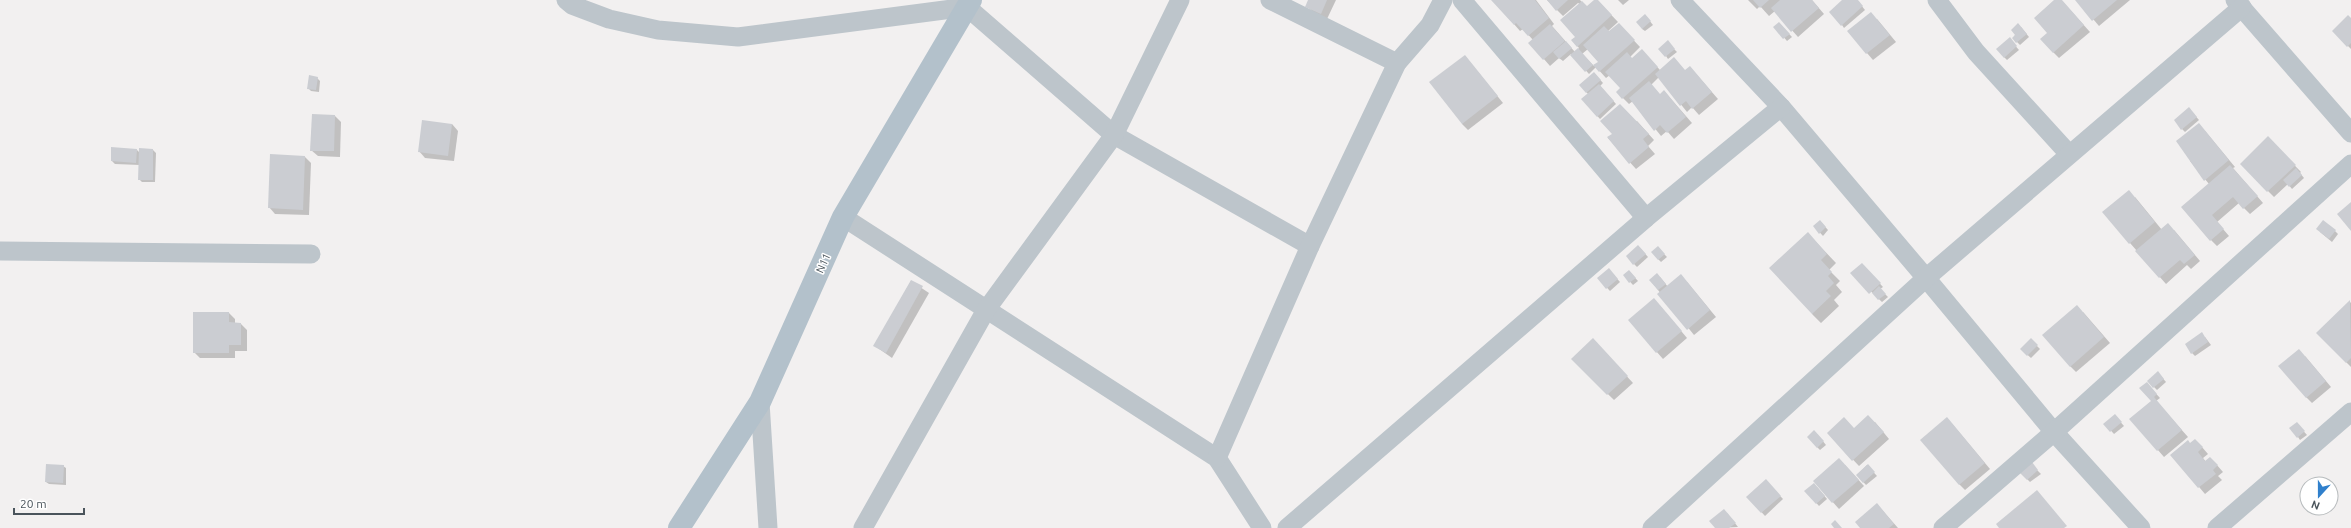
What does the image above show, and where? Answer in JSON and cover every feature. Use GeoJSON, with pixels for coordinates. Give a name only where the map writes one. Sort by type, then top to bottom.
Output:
{"type":"FeatureCollection","features":[{"type":"Feature","properties":{"kind":"main road","name":"N11"},"geometry":{"type":"LineString","coordinates":[[679,528],[760,402],[843,217],[969,3]]}},
{"type":"Feature","properties":{"kind":"street"},"geometry":{"type":"LineString","coordinates":[[566,0],[572,5],[609,19],[658,30],[738,37],[969,3],[1114,135],[1310,246]]}},
{"type":"Feature","properties":{"kind":"street"},"geometry":{"type":"LineString","coordinates":[[863,528],[986,310],[1114,135],[1180,0]]}},
{"type":"Feature","properties":{"kind":"street"},"geometry":{"type":"LineString","coordinates":[[1270,0],[1397,63]]}},
{"type":"Feature","properties":{"kind":"street"},"geometry":{"type":"LineString","coordinates":[[1217,458],[1310,246],[1397,63],[1430,25],[1443,0]]}},
{"type":"Feature","properties":{"kind":"street"},"geometry":{"type":"LineString","coordinates":[[1462,0],[1646,218]]}},
{"type":"Feature","properties":{"kind":"street"},"geometry":{"type":"LineString","coordinates":[[1680,0],[1781,107],[2054,432],[2141,528]]}},
{"type":"Feature","properties":{"kind":"street"},"geometry":{"type":"LineString","coordinates":[[1937,0],[1976,52],[2069,154]]}},
{"type":"Feature","properties":{"kind":"street"},"geometry":{"type":"LineString","coordinates":[[1652,528],[1926,278],[2238,4],[2351,134]]}},
{"type":"Feature","properties":{"kind":"street"},"geometry":{"type":"LineString","coordinates":[[1288,528],[1646,218],[1781,107]]}},
{"type":"Feature","properties":{"kind":"street"},"geometry":{"type":"LineString","coordinates":[[1943,528],[2054,432],[2351,164]]}},
{"type":"Feature","properties":{"kind":"street"},"geometry":{"type":"LineString","coordinates":[[843,217],[1217,458],[1262,528]]}},
{"type":"Feature","properties":{"kind":"street"},"geometry":{"type":"LineString","coordinates":[[0,251],[311,254]]}},
{"type":"Feature","properties":{"kind":"street"},"geometry":{"type":"LineString","coordinates":[[760,402],[768,528]]}},
{"type":"Feature","properties":{"kind":"street"},"geometry":{"type":"LineString","coordinates":[[2217,528],[2351,412]]}},
{"type":"Feature","properties":{"kind":"building"},"geometry":{"type":"Polygon","coordinates":[[[1308,0],[1327,0],[1321,14],[1305,7],[1308,0]]]}},
{"type":"Feature","properties":{"kind":"building"},"geometry":{"type":"Polygon","coordinates":[[[1491,0],[1535,0],[1549,18],[1528,36],[1516,23],[1514,25],[1491,0]]]}},
{"type":"Feature","properties":{"kind":"building"},"geometry":{"type":"Polygon","coordinates":[[[1547,0],[1568,0],[1556,11],[1547,0]]]}},
{"type":"Feature","properties":{"kind":"building"},"geometry":{"type":"Polygon","coordinates":[[[1594,0],[1598,0],[1612,15],[1577,47],[1571,40],[1575,37],[1560,20],[1582,1],[1587,6],[1594,0]]]}},
{"type":"Feature","properties":{"kind":"building"},"geometry":{"type":"Polygon","coordinates":[[[1753,0],[1769,0],[1760,8],[1753,0]]]}},
{"type":"Feature","properties":{"kind":"building"},"geometry":{"type":"Polygon","coordinates":[[[1780,0],[1812,0],[1819,8],[1791,32],[1771,8],[1780,0]]]}},
{"type":"Feature","properties":{"kind":"building"},"geometry":{"type":"Polygon","coordinates":[[[1842,0],[1858,0],[1863,6],[1841,26],[1829,12],[1842,0]]]}},
{"type":"Feature","properties":{"kind":"building"},"geometry":{"type":"Polygon","coordinates":[[[2054,0],[2062,0],[2084,25],[2053,53],[2040,39],[2047,33],[2034,18],[2054,0]]]}},
{"type":"Feature","properties":{"kind":"building"},"geometry":{"type":"Polygon","coordinates":[[[2075,0],[2117,0],[2092,21],[2075,0]]]}},
{"type":"Feature","properties":{"kind":"building"},"geometry":{"type":"Polygon","coordinates":[[[1871,12],[1890,35],[1866,54],[1847,31],[1871,12]]]}},
{"type":"Feature","properties":{"kind":"building"},"geometry":{"type":"Polygon","coordinates":[[[1645,14],[1651,21],[1642,29],[1636,22],[1645,14]]]}},
{"type":"Feature","properties":{"kind":"building"},"geometry":{"type":"Polygon","coordinates":[[[2348,15],[2351,18],[2351,43],[2347,47],[2332,31],[2348,15]]]}},
{"type":"Feature","properties":{"kind":"building"},"geometry":{"type":"Polygon","coordinates":[[[1779,22],[1790,34],[1783,39],[1773,27],[1779,22]]]}},
{"type":"Feature","properties":{"kind":"building"},"geometry":{"type":"Polygon","coordinates":[[[1619,23],[1635,40],[1599,72],[1593,65],[1598,62],[1583,45],[1604,26],[1609,31],[1619,23]]]}},
{"type":"Feature","properties":{"kind":"building"},"geometry":{"type":"Polygon","coordinates":[[[2018,23],[2027,34],[2016,43],[2012,38],[2015,35],[2011,30],[2018,23]]]}},
{"type":"Feature","properties":{"kind":"building"},"geometry":{"type":"Polygon","coordinates":[[[1550,24],[1565,41],[1543,60],[1528,43],[1550,24]]]}},
{"type":"Feature","properties":{"kind":"building"},"geometry":{"type":"Polygon","coordinates":[[[2010,37],[2017,46],[2004,58],[1996,49],[2010,37]]]}},
{"type":"Feature","properties":{"kind":"building"},"geometry":{"type":"Polygon","coordinates":[[[1668,40],[1675,49],[1665,57],[1658,49],[1668,40]]]}},
{"type":"Feature","properties":{"kind":"building"},"geometry":{"type":"Polygon","coordinates":[[[1566,41],[1572,48],[1559,59],[1553,52],[1566,41]]]}},
{"type":"Feature","properties":{"kind":"building"},"geometry":{"type":"Polygon","coordinates":[[[1578,48],[1593,65],[1585,72],[1570,55],[1578,48]]]}},
{"type":"Feature","properties":{"kind":"building"},"geometry":{"type":"Polygon","coordinates":[[[1642,49],[1658,67],[1622,99],[1616,92],[1620,88],[1605,72],[1627,52],[1632,58],[1642,49]]]}},
{"type":"Feature","properties":{"kind":"building"},"geometry":{"type":"Polygon","coordinates":[[[1465,55],[1498,96],[1462,124],[1429,82],[1465,55]]]}},
{"type":"Feature","properties":{"kind":"building"},"geometry":{"type":"Polygon","coordinates":[[[1674,57],[1685,70],[1690,66],[1712,92],[1692,109],[1686,101],[1680,106],[1655,74],[1674,57]]]}},
{"type":"Feature","properties":{"kind":"building"},"geometry":{"type":"Polygon","coordinates":[[[1594,72],[1601,80],[1586,93],[1579,85],[1594,72]]]}},
{"type":"Feature","properties":{"kind":"building"},"geometry":{"type":"Polygon","coordinates":[[[309,75],[318,77],[316,90],[307,89],[309,75]]]}},
{"type":"Feature","properties":{"kind":"building"},"geometry":{"type":"Polygon","coordinates":[[[1649,81],[1660,94],[1664,90],[1686,117],[1667,133],[1660,125],[1654,131],[1629,98],[1649,81]]]}},
{"type":"Feature","properties":{"kind":"building"},"geometry":{"type":"Polygon","coordinates":[[[1599,84],[1614,101],[1597,117],[1581,99],[1599,84]]]}},
{"type":"Feature","properties":{"kind":"building"},"geometry":{"type":"Polygon","coordinates":[[[1620,104],[1649,134],[1643,139],[1649,147],[1629,164],[1607,137],[1612,134],[1600,121],[1620,104]]]}},
{"type":"Feature","properties":{"kind":"building"},"geometry":{"type":"Polygon","coordinates":[[[2189,107],[2197,117],[2181,130],[2174,120],[2189,107]]]}},
{"type":"Feature","properties":{"kind":"building"},"geometry":{"type":"Polygon","coordinates":[[[312,114],[335,115],[334,151],[310,151],[312,114]]]}},
{"type":"Feature","properties":{"kind":"building"},"geometry":{"type":"Polygon","coordinates":[[[422,120],[452,124],[448,156],[418,152],[422,120]]]}},
{"type":"Feature","properties":{"kind":"building"},"geometry":{"type":"Polygon","coordinates":[[[2199,123],[2229,160],[2204,181],[2176,141],[2199,123]]]}},
{"type":"Feature","properties":{"kind":"building"},"geometry":{"type":"Polygon","coordinates":[[[2268,136],[2296,165],[2267,192],[2240,164],[2268,136]]]}},
{"type":"Feature","properties":{"kind":"building"},"geometry":{"type":"Polygon","coordinates":[[[111,147],[137,149],[136,163],[111,161],[111,147]]]}},
{"type":"Feature","properties":{"kind":"building"},"geometry":{"type":"Polygon","coordinates":[[[139,148],[153,149],[153,180],[138,180],[139,148]]]}},
{"type":"Feature","properties":{"kind":"building"},"geometry":{"type":"Polygon","coordinates":[[[270,154],[305,156],[303,210],[268,208],[270,154]]]}},
{"type":"Feature","properties":{"kind":"building"},"geometry":{"type":"Polygon","coordinates":[[[2230,165],[2258,196],[2243,209],[2233,197],[2212,215],[2224,229],[2210,241],[2181,207],[2230,165]]]}},
{"type":"Feature","properties":{"kind":"building"},"geometry":{"type":"Polygon","coordinates":[[[2296,168],[2302,175],[2289,187],[2283,180],[2296,168]]]}},
{"type":"Feature","properties":{"kind":"building"},"geometry":{"type":"Polygon","coordinates":[[[2129,190],[2155,222],[2129,244],[2102,212],[2129,190]]]}},
{"type":"Feature","properties":{"kind":"building"},"geometry":{"type":"Polygon","coordinates":[[[2351,202],[2351,231],[2337,214],[2351,202]]]}},
{"type":"Feature","properties":{"kind":"building"},"geometry":{"type":"Polygon","coordinates":[[[1820,220],[1826,227],[1819,234],[1813,226],[1820,220]]]}},
{"type":"Feature","properties":{"kind":"building"},"geometry":{"type":"Polygon","coordinates":[[[2323,220],[2336,230],[2329,239],[2316,229],[2323,220]]]}},
{"type":"Feature","properties":{"kind":"building"},"geometry":{"type":"Polygon","coordinates":[[[2168,223],[2195,255],[2184,264],[2180,260],[2159,278],[2135,251],[2168,223]]]}},
{"type":"Feature","properties":{"kind":"building"},"geometry":{"type":"Polygon","coordinates":[[[1808,232],[1827,254],[1821,260],[1832,272],[1828,276],[1834,283],[1826,291],[1831,296],[1812,314],[1769,268],[1808,232]]]}},
{"type":"Feature","properties":{"kind":"building"},"geometry":{"type":"Polygon","coordinates":[[[1638,245],[1646,254],[1633,265],[1626,256],[1638,245]]]}},
{"type":"Feature","properties":{"kind":"building"},"geometry":{"type":"Polygon","coordinates":[[[1658,246],[1665,254],[1658,260],[1651,252],[1658,246]]]}},
{"type":"Feature","properties":{"kind":"building"},"geometry":{"type":"Polygon","coordinates":[[[1862,263],[1881,283],[1869,294],[1850,273],[1862,263]]]}},
{"type":"Feature","properties":{"kind":"building"},"geometry":{"type":"Polygon","coordinates":[[[1609,268],[1618,279],[1606,289],[1597,278],[1609,268]]]}},
{"type":"Feature","properties":{"kind":"building"},"geometry":{"type":"Polygon","coordinates":[[[1629,270],[1636,278],[1629,283],[1623,275],[1629,270]]]}},
{"type":"Feature","properties":{"kind":"building"},"geometry":{"type":"Polygon","coordinates":[[[1657,273],[1666,284],[1658,290],[1649,280],[1657,273]]]}},
{"type":"Feature","properties":{"kind":"building"},"geometry":{"type":"Polygon","coordinates":[[[1681,274],[1710,310],[1687,330],[1657,294],[1681,274]]]}},
{"type":"Feature","properties":{"kind":"building"},"geometry":{"type":"Polygon","coordinates":[[[911,280],[923,286],[886,353],[873,346],[911,280]]]}},
{"type":"Feature","properties":{"kind":"building"},"geometry":{"type":"Polygon","coordinates":[[[1879,286],[1886,294],[1878,300],[1872,293],[1879,286]]]}},
{"type":"Feature","properties":{"kind":"building"},"geometry":{"type":"Polygon","coordinates":[[[1654,298],[1682,331],[1656,353],[1628,320],[1654,298]]]}},
{"type":"Feature","properties":{"kind":"building"},"geometry":{"type":"Polygon","coordinates":[[[2350,300],[2351,358],[2346,363],[2316,333],[2350,300]]]}},
{"type":"Feature","properties":{"kind":"building"},"geometry":{"type":"Polygon","coordinates":[[[2077,305],[2104,337],[2070,367],[2042,335],[2077,305]]]}},
{"type":"Feature","properties":{"kind":"building"},"geometry":{"type":"Polygon","coordinates":[[[193,312],[229,312],[229,322],[241,323],[241,345],[229,345],[229,353],[193,353],[193,312]]]}},
{"type":"Feature","properties":{"kind":"building"},"geometry":{"type":"Polygon","coordinates":[[[2202,332],[2208,342],[2191,354],[2185,344],[2202,332]]]}},
{"type":"Feature","properties":{"kind":"building"},"geometry":{"type":"Polygon","coordinates":[[[1593,338],[1628,376],[1607,395],[1571,359],[1593,338]]]}},
{"type":"Feature","properties":{"kind":"building"},"geometry":{"type":"Polygon","coordinates":[[[2031,338],[2038,345],[2027,356],[2020,349],[2031,338]]]}},
{"type":"Feature","properties":{"kind":"building"},"geometry":{"type":"Polygon","coordinates":[[[2299,349],[2326,381],[2306,398],[2278,366],[2299,349]]]}},
{"type":"Feature","properties":{"kind":"building"},"geometry":{"type":"Polygon","coordinates":[[[2158,371],[2164,379],[2153,388],[2147,381],[2158,371]]]}},
{"type":"Feature","properties":{"kind":"building"},"geometry":{"type":"Polygon","coordinates":[[[2147,382],[2157,394],[2154,397],[2182,430],[2157,451],[2129,419],[2151,401],[2139,388],[2147,382]]]}},
{"type":"Feature","properties":{"kind":"building"},"geometry":{"type":"Polygon","coordinates":[[[2115,414],[2122,422],[2110,432],[2103,424],[2115,414]]]}},
{"type":"Feature","properties":{"kind":"building"},"geometry":{"type":"Polygon","coordinates":[[[1868,415],[1884,432],[1852,461],[1827,433],[1844,417],[1854,428],[1868,415]]]}},
{"type":"Feature","properties":{"kind":"building"},"geometry":{"type":"Polygon","coordinates":[[[1947,417],[1985,463],[1959,485],[1920,440],[1947,417]]]}},
{"type":"Feature","properties":{"kind":"building"},"geometry":{"type":"Polygon","coordinates":[[[2297,422],[2305,431],[2297,438],[2289,428],[2297,422]]]}},
{"type":"Feature","properties":{"kind":"building"},"geometry":{"type":"Polygon","coordinates":[[[1814,430],[1824,441],[1817,448],[1807,437],[1814,430]]]}},
{"type":"Feature","properties":{"kind":"building"},"geometry":{"type":"Polygon","coordinates":[[[2195,439],[2203,447],[2198,452],[2205,461],[2210,457],[2218,465],[2213,470],[2216,474],[2198,488],[2170,455],[2188,440],[2190,443],[2195,439]]]}},
{"type":"Feature","properties":{"kind":"building"},"geometry":{"type":"Polygon","coordinates":[[[1839,458],[1859,480],[1832,503],[1813,481],[1839,458]]]}},
{"type":"Feature","properties":{"kind":"building"},"geometry":{"type":"Polygon","coordinates":[[[2032,462],[2038,470],[2027,480],[2020,473],[2032,462]]]}},
{"type":"Feature","properties":{"kind":"building"},"geometry":{"type":"Polygon","coordinates":[[[46,464],[64,465],[63,483],[45,482],[46,464]]]}},
{"type":"Feature","properties":{"kind":"building"},"geometry":{"type":"Polygon","coordinates":[[[1868,464],[1875,472],[1863,483],[1856,475],[1868,464]]]}},
{"type":"Feature","properties":{"kind":"building"},"geometry":{"type":"Polygon","coordinates":[[[1766,479],[1781,496],[1761,513],[1746,497],[1766,479]]]}},
{"type":"Feature","properties":{"kind":"building"},"geometry":{"type":"Polygon","coordinates":[[[1814,483],[1825,496],[1816,504],[1804,491],[1814,483]]]}},
{"type":"Feature","properties":{"kind":"building"},"geometry":{"type":"Polygon","coordinates":[[[2037,490],[2067,526],[2064,528],[1999,528],[1996,524],[2037,490]]]}},
{"type":"Feature","properties":{"kind":"building"},"geometry":{"type":"Polygon","coordinates":[[[1877,503],[1894,524],[1889,528],[1860,528],[1855,522],[1877,503]]]}},
{"type":"Feature","properties":{"kind":"building"},"geometry":{"type":"Polygon","coordinates":[[[1724,509],[1736,523],[1729,528],[1715,528],[1709,521],[1724,509]]]}},
{"type":"Feature","properties":{"kind":"building"},"geometry":{"type":"Polygon","coordinates":[[[1835,520],[1842,528],[1834,528],[1831,524],[1835,520]]]}}]}
